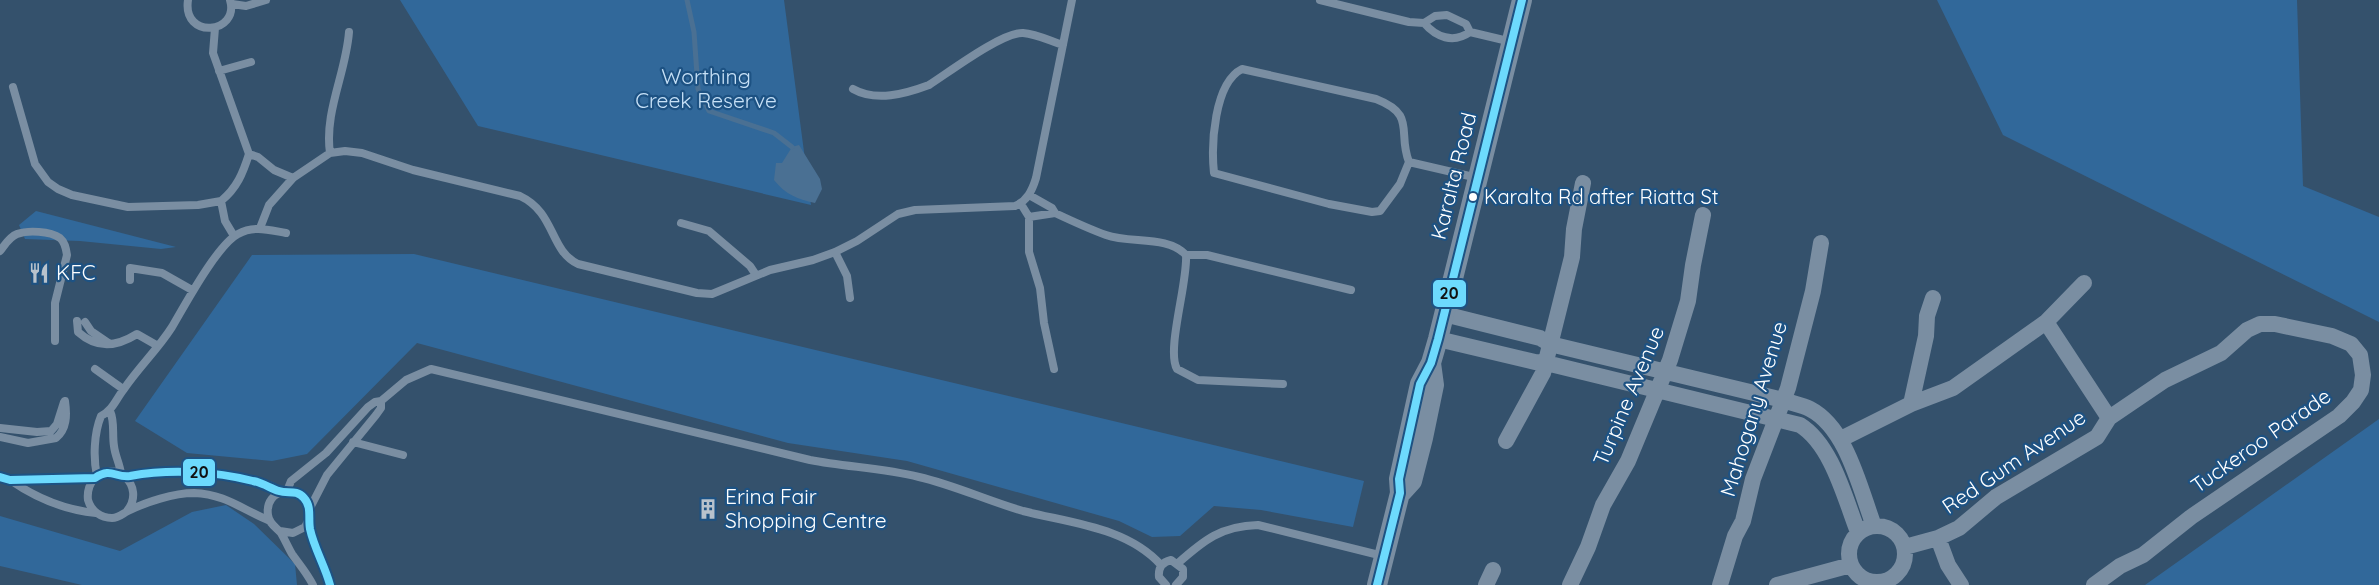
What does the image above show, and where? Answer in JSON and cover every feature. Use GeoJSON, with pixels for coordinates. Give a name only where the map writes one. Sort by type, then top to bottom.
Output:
{"type":"FeatureCollection","features":[{"type":"Feature","properties":{"kind":"street","name":"Karalta Road"},"geometry":{"type":"LineString","coordinates":[[1377,585],[1400,493],[1399,479],[1420,384],[1431,363],[1438,339],[1522,0]]}},
{"type":"Feature","properties":{"kind":"street"},"geometry":{"type":"LineString","coordinates":[[1506,441],[1543,373],[1546,363],[1572,257],[1574,229],[1583,183]]}},
{"type":"Feature","properties":{"kind":"street","name":"Turpine Avenue"},"geometry":{"type":"LineString","coordinates":[[1570,585],[1588,547],[1603,505],[1628,460],[1666,372],[1688,302],[1703,215]]}},
{"type":"Feature","properties":{"kind":"street","name":"Mahogany Avenue"},"geometry":{"type":"LineString","coordinates":[[1720,585],[1735,536],[1743,521],[1754,479],[1783,400],[1813,291],[1821,243]]}},
{"type":"Feature","properties":{"kind":"street"},"geometry":{"type":"LineString","coordinates":[[1841,439],[1911,404],[1953,388],[2046,322],[2084,283]]}},
{"type":"Feature","properties":{"kind":"street"},"geometry":{"type":"LineString","coordinates":[[1911,404],[1926,336],[1927,316],[1933,298]]}},
{"type":"Feature","properties":{"kind":"street"},"geometry":{"type":"LineString","coordinates":[[1444,314],[1540,338],[1550,344],[1783,400],[1810,409],[1824,420],[1841,439],[1866,529]]}},
{"type":"Feature","properties":{"kind":"street"},"geometry":{"type":"LineString","coordinates":[[2046,322],[2109,418]]}},
{"type":"Feature","properties":{"kind":"street","name":"Red Gum Avenue"},"geometry":{"type":"LineString","coordinates":[[1905,547],[1938,538],[1959,528],[1996,496],[2097,437],[2109,418],[2165,380],[2221,353],[2247,330],[2260,324]]}},
{"type":"Feature","properties":{"kind":"street","name":"Tuckeroo Parade"},"geometry":{"type":"LineString","coordinates":[[2094,585],[2120,566],[2143,555],[2191,517],[2339,416],[2361,390],[2363,375],[2360,355],[2351,344],[2332,336],[2276,324],[2260,324]]}},
{"type":"Feature","properties":{"kind":"street"},"geometry":{"type":"LineString","coordinates":[[1438,339],[1800,425],[1811,432],[1825,451],[1866,529]]}},
{"type":"Feature","properties":{"kind":"street"},"geometry":{"type":"LineString","coordinates":[[1882,526],[1894,531],[1901,538],[1905,547],[1905,560],[1900,571],[1891,579],[1880,583],[1864,583],[1851,565],[1850,547],[1866,529],[1882,526]]}},
{"type":"Feature","properties":{"kind":"street"},"geometry":{"type":"LineString","coordinates":[[1938,538],[1948,565],[1961,585]]}},
{"type":"Feature","properties":{"kind":"street"},"geometry":{"type":"LineString","coordinates":[[1777,585],[1851,565]]}},
{"type":"Feature","properties":{"kind":"lane"},"geometry":{"type":"LineString","coordinates":[[188,0],[187,8],[190,17],[196,25],[205,28],[215,28],[224,24],[230,15],[231,2],[246,6],[266,0]]}},
{"type":"Feature","properties":{"kind":"lane"},"geometry":{"type":"LineString","coordinates":[[260,228],[269,205],[293,178],[330,153],[345,151],[362,153],[397,165],[533,202],[544,215],[562,251],[570,260],[578,264],[705,293],[721,292],[756,275],[835,252],[857,241],[898,214],[915,210],[1008,207],[1021,204],[1029,195],[1036,178],[1071,0]]}},
{"type":"Feature","properties":{"kind":"lane"},"geometry":{"type":"LineString","coordinates":[[1320,0],[1356,5],[1409,22],[1424,23],[1435,16],[1447,15],[1466,24],[1470,32]]}},
{"type":"Feature","properties":{"kind":"lane"},"geometry":{"type":"LineString","coordinates":[[1424,23],[1443,37],[1454,39],[1470,32],[1512,42]]}},
{"type":"Feature","properties":{"kind":"lane"},"geometry":{"type":"LineString","coordinates":[[215,28],[213,53],[249,154],[274,170],[293,178]]}},
{"type":"Feature","properties":{"kind":"lane"},"geometry":{"type":"LineString","coordinates":[[330,153],[329,127],[344,71],[349,32]]}},
{"type":"Feature","properties":{"kind":"lane"},"geometry":{"type":"LineString","coordinates":[[853,89],[875,97],[920,89],[1012,34],[1034,35],[1063,45]]}},
{"type":"Feature","properties":{"kind":"lane"},"geometry":{"type":"LineString","coordinates":[[219,71],[251,62]]}},
{"type":"Feature","properties":{"kind":"lane"},"geometry":{"type":"LineString","coordinates":[[1242,69],[1376,99],[1391,106],[1405,122],[1404,146],[1409,162],[1406,173],[1380,212],[1329,204],[1220,176],[1214,173],[1214,138],[1224,89],[1235,72],[1242,69]]}},
{"type":"Feature","properties":{"kind":"lane"},"geometry":{"type":"LineString","coordinates":[[13,87],[35,164],[48,182],[72,195],[128,207],[221,201],[238,183],[249,154]]}},
{"type":"Feature","properties":{"kind":"lane"},"geometry":{"type":"LineString","coordinates":[[1409,162],[1478,178]]}},
{"type":"Feature","properties":{"kind":"lane"},"geometry":{"type":"LineString","coordinates":[[1029,195],[1052,208],[1055,213]]}},
{"type":"Feature","properties":{"kind":"lane"},"geometry":{"type":"LineString","coordinates":[[221,201],[225,221],[234,236]]}},
{"type":"Feature","properties":{"kind":"lane"},"geometry":{"type":"LineString","coordinates":[[1021,204],[1029,217],[1029,252],[1040,288],[1044,323],[1054,369]]}},
{"type":"Feature","properties":{"kind":"lane"},"geometry":{"type":"LineString","coordinates":[[1029,217],[1055,213],[1107,236],[1166,243],[1179,247],[1186,255],[1185,283],[1173,356],[1177,369],[1198,380],[1283,384]]}},
{"type":"Feature","properties":{"kind":"lane"},"geometry":{"type":"LineString","coordinates":[[681,223],[709,231],[750,266],[756,275]]}},
{"type":"Feature","properties":{"kind":"lane"},"geometry":{"type":"LineString","coordinates":[[97,513],[90,505],[88,495],[89,487],[96,477],[94,460],[101,416],[110,411],[123,389],[171,328],[192,290],[234,236],[250,228],[286,233]]}},
{"type":"Feature","properties":{"kind":"lane"},"geometry":{"type":"LineString","coordinates":[[0,251],[10,238],[25,232],[45,233],[60,238],[66,247],[67,255],[55,303],[55,341]]}},
{"type":"Feature","properties":{"kind":"lane"},"geometry":{"type":"LineString","coordinates":[[835,252],[847,276],[850,298]]}},
{"type":"Feature","properties":{"kind":"lane"},"geometry":{"type":"LineString","coordinates":[[1186,255],[1207,255],[1351,290]]}},
{"type":"Feature","properties":{"kind":"lane"},"geometry":{"type":"LineString","coordinates":[[130,280],[130,268],[162,273],[192,290]]}},
{"type":"Feature","properties":{"kind":"lane"},"geometry":{"type":"LineString","coordinates":[[81,322],[78,332],[88,342],[110,344],[126,341],[137,334],[158,346]]}},
{"type":"Feature","properties":{"kind":"lane"},"geometry":{"type":"LineString","coordinates":[[95,369],[123,389]]}},
{"type":"Feature","properties":{"kind":"lane"},"geometry":{"type":"LineString","coordinates":[[270,521],[268,508],[270,501],[326,453],[369,406],[381,401],[415,375],[431,369],[810,460],[920,477],[1007,506],[1111,533],[1131,542],[1161,565]]}},
{"type":"Feature","properties":{"kind":"lane"},"geometry":{"type":"LineString","coordinates":[[0,428],[37,432],[51,431],[57,424],[65,401],[67,414],[62,430],[56,438],[28,443],[0,437]]}},
{"type":"Feature","properties":{"kind":"lane"},"geometry":{"type":"LineString","coordinates":[[330,585],[308,521],[310,508],[327,475],[381,408],[381,401]]}},
{"type":"Feature","properties":{"kind":"lane"},"geometry":{"type":"LineString","coordinates":[[110,411],[113,419],[113,443],[123,475],[131,484],[134,495],[127,511]]}},
{"type":"Feature","properties":{"kind":"lane"},"geometry":{"type":"LineString","coordinates":[[353,442],[403,455]]}},
{"type":"Feature","properties":{"kind":"lane"},"geometry":{"type":"LineString","coordinates":[[10,480],[96,477],[107,472],[123,475],[138,473],[211,474],[267,483],[284,491],[299,493],[308,502],[310,508]]}},
{"type":"Feature","properties":{"kind":"lane"},"geometry":{"type":"LineString","coordinates":[[0,477],[10,480],[32,495],[78,512],[97,513],[111,518],[175,495],[193,493],[226,499],[270,521],[280,531],[313,585]]}},
{"type":"Feature","properties":{"kind":"lane"},"geometry":{"type":"LineString","coordinates":[[280,531],[286,533],[299,531],[308,521]]}},
{"type":"Feature","properties":{"kind":"lane"},"geometry":{"type":"LineString","coordinates":[[1177,564],[1210,537],[1221,530],[1238,525],[1258,525],[1384,556]]}},
{"type":"Feature","properties":{"kind":"lane"},"geometry":{"type":"LineString","coordinates":[[1161,565],[1171,560],[1183,569],[1181,581],[1176,585]]}},
{"type":"Feature","properties":{"kind":"lane"},"geometry":{"type":"LineString","coordinates":[[1161,565],[1159,577],[1166,585]]}},
{"type":"Feature","properties":{"kind":"green space","name":"Worthing Creek Reserve"},"geometry":{"type":"Polygon","coordinates":[[[400,0],[784,0],[811,205],[478,126],[400,0]]]}},
{"type":"Feature","properties":{"kind":"green space"},"geometry":{"type":"Polygon","coordinates":[[[1937,0],[2297,0],[2303,186],[2379,217],[2379,322],[2003,135],[1937,0]]]}},
{"type":"Feature","properties":{"kind":"green space"},"geometry":{"type":"Polygon","coordinates":[[[36,211],[176,247],[161,249],[80,241],[25,239],[19,225],[36,211]]]}},
{"type":"Feature","properties":{"kind":"green space"},"geometry":{"type":"Polygon","coordinates":[[[414,254],[1364,481],[1353,527],[1261,510],[1214,506],[1180,536],[1152,537],[1119,521],[907,461],[788,443],[417,343],[307,454],[272,461],[187,453],[135,421],[252,255],[414,254]]]}},
{"type":"Feature","properties":{"kind":"green space"},"geometry":{"type":"Polygon","coordinates":[[[2379,419],[2379,585],[2145,585],[2379,419]]]}},
{"type":"Feature","properties":{"kind":"green space"},"geometry":{"type":"Polygon","coordinates":[[[226,505],[254,524],[295,564],[297,585],[82,585],[0,566],[0,516],[120,551],[192,512],[226,505]]]}},
{"type":"Feature","properties":{"kind":"shaded area"},"geometry":{"type":"Polygon","coordinates":[[[799,145],[820,179],[822,189],[815,203],[792,195],[774,180],[776,163],[782,163],[792,147],[799,145]]]}},
{"type":"Feature","properties":{"kind":"waterway"},"geometry":{"type":"LineString","coordinates":[[687,0],[694,32],[698,89],[709,111],[774,133],[792,147]]}},
{"type":"Feature","properties":{"kind":"transit line","name":"20"},"geometry":{"type":"LineString","coordinates":[[1377,585],[1400,493],[1399,479],[1420,384],[1431,363],[1438,339],[1522,0]]}},
{"type":"Feature","properties":{"kind":"transit line","name":"20"},"geometry":{"type":"LineString","coordinates":[[0,477],[10,480],[95,478],[105,473],[125,476],[160,472],[192,472],[238,478],[260,483],[282,492],[295,493],[304,498],[308,505],[312,536],[330,585]]}},
{"type":"Feature","properties":{"kind":"place","name":"Karalta Rd after Riatta St"},"geometry":{"type":"Point","coordinates":[1473,197]}},
{"type":"Feature","properties":{"kind":"place","name":"KFC"},"geometry":{"type":"Point","coordinates":[39,273]}},
{"type":"Feature","properties":{"kind":"place","name":"Erina Fair Shopping Centre"},"geometry":{"type":"Point","coordinates":[708,509]}}]}
